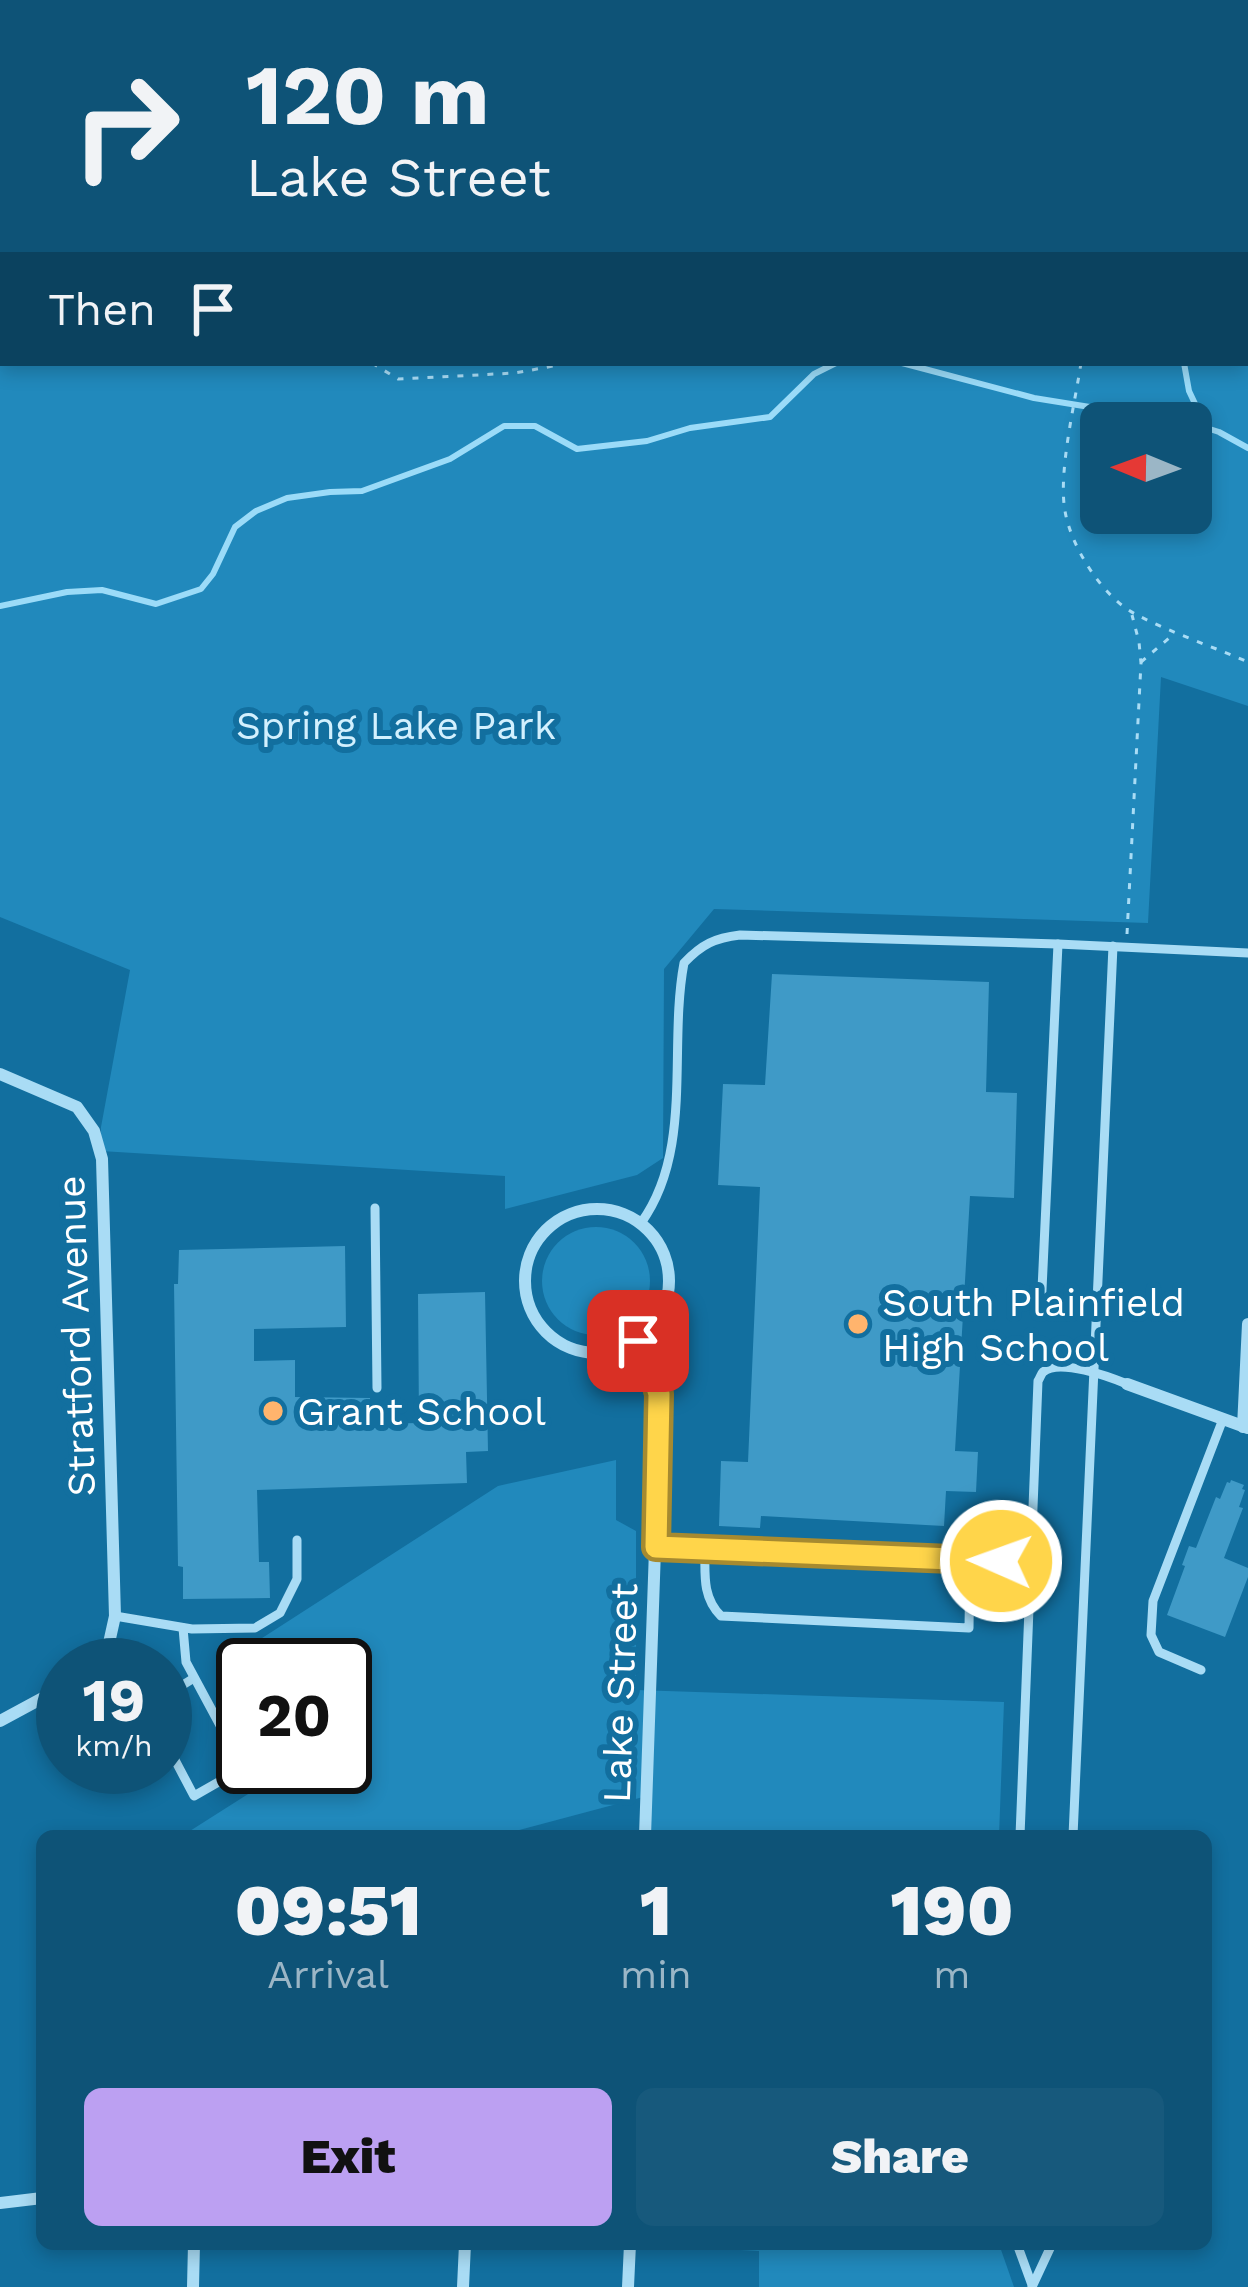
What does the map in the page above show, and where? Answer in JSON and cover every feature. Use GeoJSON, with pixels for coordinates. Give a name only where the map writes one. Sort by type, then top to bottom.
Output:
{"type":"FeatureCollection","features":[{"type":"Feature","properties":{"kind":"street","name":"Stratford Avenue"},"geometry":{"type":"LineString","coordinates":[[0,1074],[77,1107],[94,1131],[102,1159],[115,1616],[110,1638]]}},
{"type":"Feature","properties":{"kind":"street"},"geometry":{"type":"LineString","coordinates":[[599,1208],[620,1211],[641,1223],[664,1251],[669,1271],[664,1311],[652,1329],[619,1350],[588,1353],[558,1342],[536,1319],[526,1289],[529,1258],[544,1231],[579,1210],[599,1208]]}},
{"type":"Feature","properties":{"kind":"street"},"geometry":{"type":"LineString","coordinates":[[1127,1384],[1246,1425],[1248,1324]]}},
{"type":"Feature","properties":{"kind":"street","name":"Lake Street"},"geometry":{"type":"LineString","coordinates":[[638,1341],[659,1394],[645,1830]]}},
{"type":"Feature","properties":{"kind":"street"},"geometry":{"type":"LineString","coordinates":[[0,1721],[36,1702]]}},
{"type":"Feature","properties":{"kind":"street"},"geometry":{"type":"LineString","coordinates":[[0,2203],[36,2199]]}},
{"type":"Feature","properties":{"kind":"street"},"geometry":{"type":"LineString","coordinates":[[193,2287],[194,2250]]}},
{"type":"Feature","properties":{"kind":"street"},"geometry":{"type":"LineString","coordinates":[[463,2287],[465,2250]]}},
{"type":"Feature","properties":{"kind":"street"},"geometry":{"type":"LineString","coordinates":[[628,2287],[630,2250]]}},
{"type":"Feature","properties":{"kind":"lane"},"geometry":{"type":"LineString","coordinates":[[641,1223],[654,1204],[671,1157],[685,963],[704,944],[740,935],[1248,953]]}},
{"type":"Feature","properties":{"kind":"lane"},"geometry":{"type":"LineString","coordinates":[[1058,944],[1041,1311],[1095,1314]]}},
{"type":"Feature","properties":{"kind":"lane"},"geometry":{"type":"LineString","coordinates":[[1073,1830],[1113,946]]}},
{"type":"Feature","properties":{"kind":"lane"},"geometry":{"type":"LineString","coordinates":[[374,1208],[377,1388]]}},
{"type":"Feature","properties":{"kind":"lane"},"geometry":{"type":"LineString","coordinates":[[1020,1830],[1038,1381],[1051,1368],[1093,1371],[1127,1384]]}},
{"type":"Feature","properties":{"kind":"lane"},"geometry":{"type":"LineString","coordinates":[[1201,1670],[1159,1652],[1151,1635],[1153,1600],[1223,1419]]}},
{"type":"Feature","properties":{"kind":"lane"},"geometry":{"type":"LineString","coordinates":[[115,1616],[184,1628],[255,1628],[280,1613],[297,1579],[297,1540]]}},
{"type":"Feature","properties":{"kind":"lane"},"geometry":{"type":"LineString","coordinates":[[656,1547],[1032,1561]]}},
{"type":"Feature","properties":{"kind":"lane"},"geometry":{"type":"LineString","coordinates":[[705,1549],[706,1591],[721,1616],[969,1628],[970,1560]]}},
{"type":"Feature","properties":{"kind":"lane"},"geometry":{"type":"LineString","coordinates":[[184,1628],[185,1662],[244,1768],[194,1796],[192,1792]]}},
{"type":"Feature","properties":{"kind":"lane"},"geometry":{"type":"LineString","coordinates":[[1019,2250],[1032,2286]]}},
{"type":"Feature","properties":{"kind":"lane"},"geometry":{"type":"LineString","coordinates":[[1032,2286],[1049,2250]]}},
{"type":"Feature","properties":{"kind":"path"},"geometry":{"type":"LineString","coordinates":[[377,366],[398,379],[515,373],[554,366]]}},
{"type":"Feature","properties":{"kind":"path"},"geometry":{"type":"LineString","coordinates":[[1080,366],[1065,459],[1064,510],[1097,582],[1132,613],[1248,662]]}},
{"type":"Feature","properties":{"kind":"path"},"geometry":{"type":"LineString","coordinates":[[1127,947],[1141,663],[1132,613]]}},
{"type":"Feature","properties":{"kind":"path"},"geometry":{"type":"LineString","coordinates":[[1141,663],[1176,632]]}},
{"type":"Feature","properties":{"kind":"green space","name":"Spring Lake Park"},"geometry":{"type":"Polygon","coordinates":[[[0,366],[1248,366],[1248,706],[1161,677],[1148,923],[714,909],[664,969],[663,1158],[637,1175],[505,1209],[505,1176],[101,1151],[101,1127],[130,970],[0,917],[0,366]]]}},
{"type":"Feature","properties":{"kind":"green space"},"geometry":{"type":"Polygon","coordinates":[[[596,1227],[617,1231],[634,1243],[646,1260],[650,1281],[646,1302],[634,1319],[617,1331],[596,1335],[575,1331],[558,1319],[546,1302],[542,1281],[546,1260],[558,1243],[575,1231],[596,1227]]]}},
{"type":"Feature","properties":{"kind":"green space"},"geometry":{"type":"Polygon","coordinates":[[[616,1460],[616,1520],[636,1531],[636,1690],[1004,1702],[999,1830],[643,1830],[643,1797],[519,1830],[191,1830],[248,1794],[372,1794],[372,1638],[262,1638],[498,1486],[616,1460]]]}},
{"type":"Feature","properties":{"kind":"green space"},"geometry":{"type":"Polygon","coordinates":[[[740,2250],[1001,2250],[1014,2287],[759,2287],[759,2251],[740,2250]]]}},
{"type":"Feature","properties":{"kind":"building","name":"South Plainfield High School"},"geometry":{"type":"Polygon","coordinates":[[[772,974],[989,982],[986,1092],[1017,1093],[1014,1198],[970,1196],[955,1451],[978,1452],[976,1492],[946,1491],[944,1526],[761,1516],[760,1528],[719,1526],[721,1461],[748,1462],[760,1187],[718,1185],[723,1084],[765,1085],[772,974]]]}},
{"type":"Feature","properties":{"kind":"building","name":"Grant School"},"geometry":{"type":"Polygon","coordinates":[[[345,1246],[346,1327],[254,1329],[254,1361],[295,1360],[295,1397],[370,1398],[371,1424],[419,1423],[418,1294],[485,1292],[488,1451],[466,1452],[467,1483],[257,1490],[259,1562],[269,1562],[270,1598],[183,1599],[183,1567],[178,1566],[174,1284],[178,1284],[179,1250],[345,1246]]]}},
{"type":"Feature","properties":{"kind":"building"},"geometry":{"type":"Polygon","coordinates":[[[1231,1480],[1245,1490],[1224,1558],[1248,1568],[1248,1577],[1225,1637],[1167,1615],[1189,1546],[1196,1548],[1216,1497],[1220,1499],[1231,1480]]]}},
{"type":"Feature","properties":{"kind":"waterway"},"geometry":{"type":"LineString","coordinates":[[0,606],[102,590],[156,604],[201,589],[235,527],[256,511],[287,498],[362,491],[450,459],[504,426],[535,426],[577,449],[770,417],[814,374],[830,366]]}},
{"type":"Feature","properties":{"kind":"waterway"},"geometry":{"type":"LineString","coordinates":[[913,366],[1080,405]]}},
{"type":"Feature","properties":{"kind":"waterway"},"geometry":{"type":"LineString","coordinates":[[1185,366],[1194,402]]}},
{"type":"Feature","properties":{"kind":"waterway"},"geometry":{"type":"LineString","coordinates":[[1212,430],[1248,448]]}},
{"type":"Feature","properties":{"kind":"place","name":"South Plainfield High School"},"geometry":{"type":"Point","coordinates":[858,1324]}},
{"type":"Feature","properties":{"kind":"place","name":"Grant School"},"geometry":{"type":"Point","coordinates":[273,1411]}},
{"type":"Feature","properties":{"kind":"route"},"geometry":{"type":"LineString","coordinates":[[638,1341],[659,1394],[656,1547],[1001,1561]]}}]}
